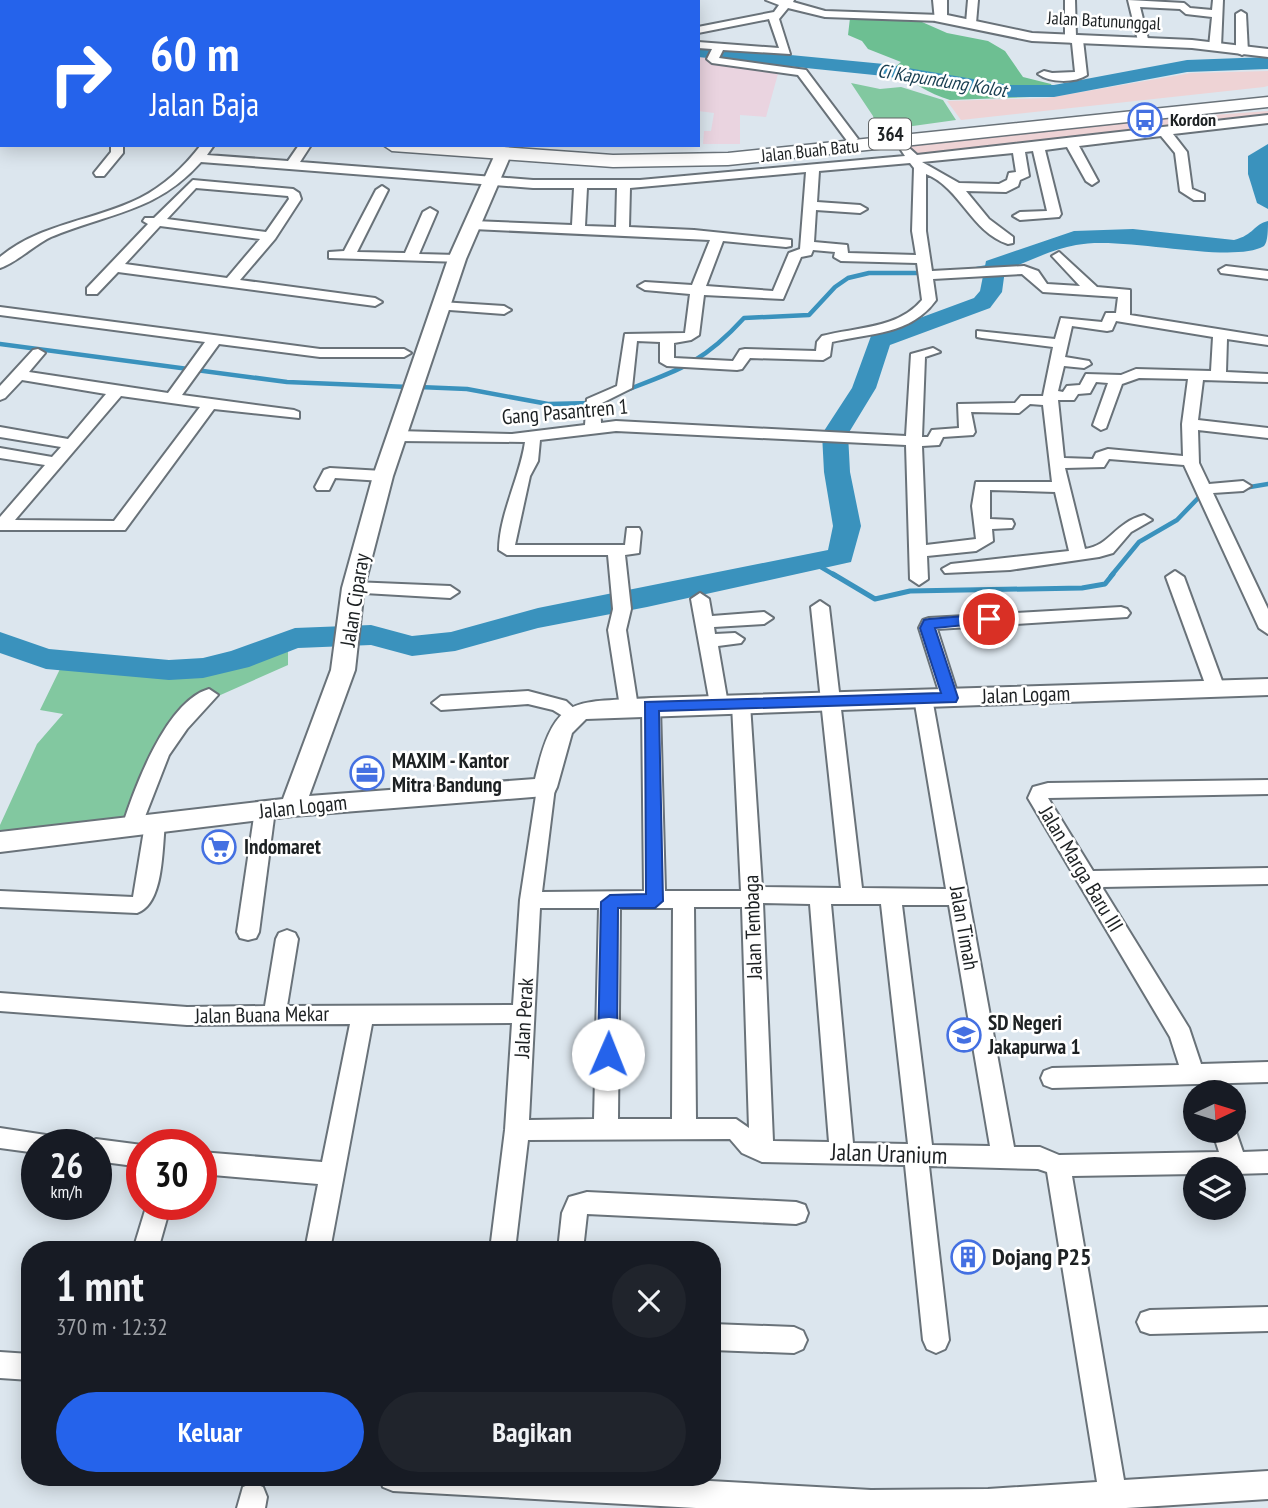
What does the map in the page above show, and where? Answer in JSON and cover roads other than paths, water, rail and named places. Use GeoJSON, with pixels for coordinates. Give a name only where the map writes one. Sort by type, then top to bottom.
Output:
{"type":"FeatureCollection","features":[{"type":"Feature","properties":{"kind":"main road","name":"Jalan Buah Batu"},"geometry":{"type":"LineString","coordinates":[[821,146],[852,139],[1264,103]]}},
{"type":"Feature","properties":{"kind":"main road","name":"Jalan Buah Batu"},"geometry":{"type":"LineString","coordinates":[[450,147],[507,149],[657,162],[900,141],[1264,103]]}},
{"type":"Feature","properties":{"kind":"street"},"geometry":{"type":"LineString","coordinates":[[771,0],[837,14],[915,18],[940,18],[940,0]]}},
{"type":"Feature","properties":{"kind":"street"},"geometry":{"type":"LineString","coordinates":[[837,14],[840,0]]}},
{"type":"Feature","properties":{"kind":"street"},"geometry":{"type":"LineString","coordinates":[[971,23],[973,0]]}},
{"type":"Feature","properties":{"kind":"street"},"geometry":{"type":"LineString","coordinates":[[1044,74],[1051,77],[1082,73],[1074,40],[1070,0]]}},
{"type":"Feature","properties":{"kind":"street"},"geometry":{"type":"LineString","coordinates":[[1214,47],[1218,0]]}},
{"type":"Feature","properties":{"kind":"street"},"geometry":{"type":"LineString","coordinates":[[1143,43],[1134,2],[1185,6],[1186,11],[1217,14]]}},
{"type":"Feature","properties":{"kind":"street"},"geometry":{"type":"LineString","coordinates":[[700,30],[739,22],[743,18],[775,15],[786,3]]}},
{"type":"Feature","properties":{"kind":"street"},"geometry":{"type":"LineString","coordinates":[[1241,14],[1242,52]]}},
{"type":"Feature","properties":{"kind":"street"},"geometry":{"type":"LineString","coordinates":[[700,57],[716,53],[786,52],[775,15]]}},
{"type":"Feature","properties":{"kind":"street","name":"Jalan Batununggal"},"geometry":{"type":"LineString","coordinates":[[940,18],[1015,34],[1268,53]]}},
{"type":"Feature","properties":{"kind":"street"},"geometry":{"type":"LineString","coordinates":[[700,46],[716,53],[804,74],[852,139]]}},
{"type":"Feature","properties":{"kind":"street"},"geometry":{"type":"LineString","coordinates":[[198,158],[492,182],[623,184],[917,163],[1268,119]]}},
{"type":"Feature","properties":{"kind":"street"},"geometry":{"type":"LineString","coordinates":[[1165,133],[1181,152],[1186,191],[1199,197]]}},
{"type":"Feature","properties":{"kind":"street"},"geometry":{"type":"LineString","coordinates":[[900,141],[917,163],[958,187],[982,220],[1008,240]]}},
{"type":"Feature","properties":{"kind":"street"},"geometry":{"type":"LineString","coordinates":[[1071,143],[1092,181]]}},
{"type":"Feature","properties":{"kind":"street"},"geometry":{"type":"LineString","coordinates":[[100,173],[117,153],[117,147]]}},
{"type":"Feature","properties":{"kind":"street"},"geometry":{"type":"LineString","coordinates":[[2,271],[75,226],[133,204],[175,180],[206,147]]}},
{"type":"Feature","properties":{"kind":"street"},"geometry":{"type":"LineString","coordinates":[[291,166],[304,147]]}},
{"type":"Feature","properties":{"kind":"street"},"geometry":{"type":"LineString","coordinates":[[1020,216],[1052,215],[1038,147]]}},
{"type":"Feature","properties":{"kind":"street"},"geometry":{"type":"LineString","coordinates":[[504,310],[442,306],[457,259],[507,149]]}},
{"type":"Feature","properties":{"kind":"street"},"geometry":{"type":"LineString","coordinates":[[958,187],[1006,188],[1005,184],[1014,183],[1013,176],[1023,176],[1018,149]]}},
{"type":"Feature","properties":{"kind":"street"},"geometry":{"type":"LineString","coordinates":[[667,337],[666,361],[737,366],[745,353],[823,356],[824,342],[827,339],[886,326],[919,314],[929,300],[919,231],[917,163]]}},
{"type":"Feature","properties":{"kind":"street"},"geometry":{"type":"LineString","coordinates":[[645,286],[776,296],[784,286],[796,253],[806,252],[813,169]]}},
{"type":"Feature","properties":{"kind":"street"},"geometry":{"type":"LineString","coordinates":[[92,290],[193,184],[293,193],[295,199],[270,236],[229,284]]}},
{"type":"Feature","properties":{"kind":"street"},"geometry":{"type":"LineString","coordinates":[[622,233],[625,210],[623,184]]}},
{"type":"Feature","properties":{"kind":"street"},"geometry":{"type":"LineString","coordinates":[[578,231],[581,185]]}},
{"type":"Feature","properties":{"kind":"street"},"geometry":{"type":"LineString","coordinates":[[382,190],[341,256],[457,259]]}},
{"type":"Feature","properties":{"kind":"street"},"geometry":{"type":"LineString","coordinates":[[133,204],[157,222],[270,236]]}},
{"type":"Feature","properties":{"kind":"street"},"geometry":{"type":"LineString","coordinates":[[811,206],[860,209]]}},
{"type":"Feature","properties":{"kind":"street"},"geometry":{"type":"LineString","coordinates":[[1004,209],[1052,209]]}},
{"type":"Feature","properties":{"kind":"street"},"geometry":{"type":"LineString","coordinates":[[410,258],[430,212]]}},
{"type":"Feature","properties":{"kind":"street"},"geometry":{"type":"LineString","coordinates":[[474,225],[718,236],[786,243]]}},
{"type":"Feature","properties":{"kind":"street"},"geometry":{"type":"LineString","coordinates":[[593,428],[592,403],[624,388],[630,337],[681,339],[691,335],[698,289],[718,236]]}},
{"type":"Feature","properties":{"kind":"street"},"geometry":{"type":"LineString","coordinates":[[885,241],[890,259]]}},
{"type":"Feature","properties":{"kind":"street"},"geometry":{"type":"LineString","coordinates":[[807,246],[842,248],[841,257],[890,259],[925,270],[1029,272],[1044,288],[1125,293],[1122,318]]}},
{"type":"Feature","properties":{"kind":"street"},"geometry":{"type":"LineString","coordinates":[[1059,256],[1092,290]]}},
{"type":"Feature","properties":{"kind":"street"},"geometry":{"type":"LineString","coordinates":[[114,267],[374,302]]}},
{"type":"Feature","properties":{"kind":"street"},"geometry":{"type":"LineString","coordinates":[[1226,270],[1268,275]]}},
{"type":"Feature","properties":{"kind":"street","name":"Jalan Ciparay"},"geometry":{"type":"LineString","coordinates":[[293,807],[338,689],[348,636],[353,588],[383,476],[442,306]]}},
{"type":"Feature","properties":{"kind":"street"},"geometry":{"type":"LineString","coordinates":[[2,311],[213,342],[320,353],[404,353]]}},
{"type":"Feature","properties":{"kind":"street"},"geometry":{"type":"LineString","coordinates":[[1078,555],[1056,463],[1050,398],[1066,321],[1105,327],[1109,317],[1122,318],[1267,344]]}},
{"type":"Feature","properties":{"kind":"street"},"geometry":{"type":"LineString","coordinates":[[982,334],[1060,344]]}},
{"type":"Feature","properties":{"kind":"street"},"geometry":{"type":"LineString","coordinates":[[1218,376],[1220,335]]}},
{"type":"Feature","properties":{"kind":"street"},"geometry":{"type":"LineString","coordinates":[[172,399],[213,342]]}},
{"type":"Feature","properties":{"kind":"street"},"geometry":{"type":"LineString","coordinates":[[919,579],[913,441],[918,354],[933,352]]}},
{"type":"Feature","properties":{"kind":"street"},"geometry":{"type":"LineString","coordinates":[[0,395],[38,353]]}},
{"type":"Feature","properties":{"kind":"street"},"geometry":{"type":"LineString","coordinates":[[1056,360],[1084,364]]}},
{"type":"Feature","properties":{"kind":"street"},"geometry":{"type":"LineString","coordinates":[[841,437],[933,442],[938,433],[967,432],[963,407],[1019,408],[1026,399],[1069,397],[1072,388],[1085,390],[1091,377],[1124,380],[1136,373],[1268,379]]}},
{"type":"Feature","properties":{"kind":"street"},"geometry":{"type":"LineString","coordinates":[[1196,374],[1190,424],[1190,461],[1268,628]]}},
{"type":"Feature","properties":{"kind":"street"},"geometry":{"type":"LineString","coordinates":[[18,375],[293,415]]}},
{"type":"Feature","properties":{"kind":"street"},"geometry":{"type":"LineString","coordinates":[[1101,425],[1116,380]]}},
{"type":"Feature","properties":{"kind":"street"},"geometry":{"type":"LineString","coordinates":[[1,525],[117,391]]}},
{"type":"Feature","properties":{"kind":"street"},"geometry":{"type":"LineString","coordinates":[[1,525],[119,526],[211,404]]}},
{"type":"Feature","properties":{"kind":"street"},"geometry":{"type":"LineString","coordinates":[[1190,424],[1268,433]]}},
{"type":"Feature","properties":{"kind":"street","name":"Gang Pasantren 1"},"geometry":{"type":"LineString","coordinates":[[397,436],[512,439],[615,425],[841,437]]}},
{"type":"Feature","properties":{"kind":"street"},"geometry":{"type":"LineString","coordinates":[[0,432],[71,444]]}},
{"type":"Feature","properties":{"kind":"street"},"geometry":{"type":"LineString","coordinates":[[533,437],[530,461],[522,476],[512,527],[507,536],[507,550],[633,549],[633,533]]}},
{"type":"Feature","properties":{"kind":"street"},"geometry":{"type":"LineString","coordinates":[[0,453],[55,462]]}},
{"type":"Feature","properties":{"kind":"street"},"geometry":{"type":"LineString","coordinates":[[1056,463],[1098,464],[1102,456],[1108,454],[1190,461]]}},
{"type":"Feature","properties":{"kind":"street"},"geometry":{"type":"LineString","coordinates":[[323,486],[330,473],[383,476]]}},
{"type":"Feature","properties":{"kind":"street"},"geometry":{"type":"LineString","coordinates":[[918,551],[976,546],[986,539],[985,524],[979,506],[982,485],[1062,487]]}},
{"type":"Feature","properties":{"kind":"street"},"geometry":{"type":"LineString","coordinates":[[1204,491],[1243,486]]}},
{"type":"Feature","properties":{"kind":"street"},"geometry":{"type":"LineString","coordinates":[[951,569],[1103,551],[1122,530],[1144,520]]}},
{"type":"Feature","properties":{"kind":"street"},"geometry":{"type":"LineString","coordinates":[[985,524],[1006,524]]}},
{"type":"Feature","properties":{"kind":"street"},"geometry":{"type":"LineString","coordinates":[[616,551],[622,603],[617,630],[640,707],[655,901]]}},
{"type":"Feature","properties":{"kind":"street"},"geometry":{"type":"LineString","coordinates":[[1175,577],[1216,689]]}},
{"type":"Feature","properties":{"kind":"street"},"geometry":{"type":"LineString","coordinates":[[353,588],[450,592]]}},
{"type":"Feature","properties":{"kind":"street","name":"Jalan Tembaga"},"geometry":{"type":"LineString","coordinates":[[700,599],[709,642],[730,704],[752,895],[761,1140]]}},
{"type":"Feature","properties":{"kind":"street"},"geometry":{"type":"LineString","coordinates":[[820,607],[852,895]]}},
{"type":"Feature","properties":{"kind":"street"},"geometry":{"type":"LineString","coordinates":[[950,698],[928,628],[934,622],[1121,613]]}},
{"type":"Feature","properties":{"kind":"street"},"geometry":{"type":"LineString","coordinates":[[705,622],[764,618]]}},
{"type":"Feature","properties":{"kind":"street"},"geometry":{"type":"LineString","coordinates":[[709,642],[735,639]]}},
{"type":"Feature","properties":{"kind":"street","name":"Jalan Logam"},"geometry":{"type":"LineString","coordinates":[[571,715],[640,707],[1268,688]]}},
{"type":"Feature","properties":{"kind":"street"},"geometry":{"type":"LineString","coordinates":[[0,899],[138,905],[145,898],[144,825],[147,775],[156,756],[182,718],[209,695]]}},
{"type":"Feature","properties":{"kind":"street"},"geometry":{"type":"LineString","coordinates":[[441,703],[535,698],[564,706],[571,715],[558,741],[545,787]]}},
{"type":"Feature","properties":{"kind":"street","name":"Jalan Timah"},"geometry":{"type":"LineString","coordinates":[[923,698],[1004,1157]]}},
{"type":"Feature","properties":{"kind":"street","name":"Jalan Logam"},"geometry":{"type":"LineString","coordinates":[[0,842],[293,807],[545,787]]}},
{"type":"Feature","properties":{"kind":"street","name":"Jalan Perak"},"geometry":{"type":"LineString","coordinates":[[503,1241],[517,1130],[530,900],[545,787]]}},
{"type":"Feature","properties":{"kind":"street","name":"Jalan Marga Baru III"},"geometry":{"type":"LineString","coordinates":[[1204,1080],[1181,1035],[1038,798],[1040,792],[1268,787]]}},
{"type":"Feature","properties":{"kind":"street"},"geometry":{"type":"LineString","coordinates":[[248,932],[265,810]]}},
{"type":"Feature","properties":{"kind":"street"},"geometry":{"type":"LineString","coordinates":[[1088,879],[1268,876]]}},
{"type":"Feature","properties":{"kind":"street"},"geometry":{"type":"LineString","coordinates":[[530,900],[683,901],[744,899],[752,895],[958,897]]}},
{"type":"Feature","properties":{"kind":"street"},"geometry":{"type":"LineString","coordinates":[[821,895],[842,1153]]}},
{"type":"Feature","properties":{"kind":"street"},"geometry":{"type":"LineString","coordinates":[[890,895],[936,1340]]}},
{"type":"Feature","properties":{"kind":"street"},"geometry":{"type":"LineString","coordinates":[[683,901],[684,1128]]}},
{"type":"Feature","properties":{"kind":"street"},"geometry":{"type":"LineString","coordinates":[[607,1130],[610,902]]}},
{"type":"Feature","properties":{"kind":"street"},"geometry":{"type":"LineString","coordinates":[[274,1016],[287,939]]}},
{"type":"Feature","properties":{"kind":"street","name":"Jalan Buana Mekar"},"geometry":{"type":"LineString","coordinates":[[0,1002],[187,1016],[524,1014]]}},
{"type":"Feature","properties":{"kind":"street"},"geometry":{"type":"LineString","coordinates":[[319,1241],[363,1013]]}},
{"type":"Feature","properties":{"kind":"street"},"geometry":{"type":"LineString","coordinates":[[1052,1078],[1204,1080],[1268,1072]]}},
{"type":"Feature","properties":{"kind":"street"},"geometry":{"type":"LineString","coordinates":[[517,1130],[736,1129],[750,1146],[761,1140]]}},
{"type":"Feature","properties":{"kind":"street"},"geometry":{"type":"LineString","coordinates":[[0,1138],[21,1140]]}},
{"type":"Feature","properties":{"kind":"street","name":"Jalan Uranium"},"geometry":{"type":"LineString","coordinates":[[761,1140],[842,1153],[1040,1158],[1058,1166],[1183,1164]]}},
{"type":"Feature","properties":{"kind":"street","name":"Jalan Uranium"},"geometry":{"type":"LineString","coordinates":[[1246,1163],[1268,1162]]}},
{"type":"Feature","properties":{"kind":"street"},"geometry":{"type":"LineString","coordinates":[[217,1164],[331,1174]]}},
{"type":"Feature","properties":{"kind":"street"},"geometry":{"type":"LineString","coordinates":[[1058,1166],[1103,1500]]}},
{"type":"Feature","properties":{"kind":"street"},"geometry":{"type":"LineString","coordinates":[[571,1241],[573,1213],[578,1205],[587,1203],[796,1213]]}},
{"type":"Feature","properties":{"kind":"street"},"geometry":{"type":"LineString","coordinates":[[148,1241],[154,1220]]}},
{"type":"Feature","properties":{"kind":"street"},"geometry":{"type":"LineString","coordinates":[[1150,1322],[1268,1319]]}},
{"type":"Feature","properties":{"kind":"street"},"geometry":{"type":"LineString","coordinates":[[721,1337],[794,1340]]}},
{"type":"Feature","properties":{"kind":"street"},"geometry":{"type":"LineString","coordinates":[[0,1364],[21,1366]]}},
{"type":"Feature","properties":{"kind":"street"},"geometry":{"type":"LineString","coordinates":[[552,1486],[871,1504],[1103,1500],[1268,1485]]}},
{"type":"Feature","properties":{"kind":"waterway","name":"Ci Kapundung Kolot"},"geometry":{"type":"LineString","coordinates":[[700,51],[884,70],[1009,91],[1054,91],[1187,66],[1268,63]]}},
{"type":"Feature","properties":{"kind":"waterway"},"geometry":{"type":"LineString","coordinates":[[1268,150],[1258,156],[1258,174],[1268,203]]}},
{"type":"Feature","properties":{"kind":"waterway"},"geometry":{"type":"LineString","coordinates":[[0,642],[46,659],[169,670],[203,668],[238,660],[295,638],[371,635],[412,646],[455,641],[485,630],[538,618],[647,598],[841,556],[847,526],[837,472],[835,434],[864,388],[879,341],[982,303],[991,292],[994,266],[1074,238],[1133,236],[1234,247],[1257,241],[1268,227]]}},
{"type":"Feature","properties":{"kind":"waterway"},"geometry":{"type":"LineString","coordinates":[[977,269],[994,266]]}},
{"type":"Feature","properties":{"kind":"waterway"},"geometry":{"type":"LineString","coordinates":[[624,391],[689,364],[716,345],[744,318],[809,315],[835,287],[848,278],[869,273],[925,273]]}},
{"type":"Feature","properties":{"kind":"waterway"},"geometry":{"type":"LineString","coordinates":[[0,344],[287,382],[409,387]]}},
{"type":"Feature","properties":{"kind":"waterway"},"geometry":{"type":"LineString","coordinates":[[419,387],[467,389],[548,404],[592,403]]}},
{"type":"Feature","properties":{"kind":"waterway"},"geometry":{"type":"LineString","coordinates":[[1244,488],[1268,484]]}},
{"type":"Feature","properties":{"kind":"waterway"},"geometry":{"type":"LineString","coordinates":[[1111,576],[1139,542],[1177,520],[1203,493]]}},
{"type":"Feature","properties":{"kind":"waterway"},"geometry":{"type":"LineString","coordinates":[[814,563],[836,576]]}},
{"type":"Feature","properties":{"kind":"waterway"},"geometry":{"type":"LineString","coordinates":[[833,574],[875,599],[910,591],[1082,588],[1105,584],[1113,574]]}},
{"type":"Feature","properties":{"kind":"place","name":"Kordon"},"geometry":{"type":"Point","coordinates":[1145,120]}},
{"type":"Feature","properties":{"kind":"place","name":"MAXIM - Kantor Mitra Bandung"},"geometry":{"type":"Point","coordinates":[367,773]}},
{"type":"Feature","properties":{"kind":"place","name":"Indomaret"},"geometry":{"type":"Point","coordinates":[219,847]}},
{"type":"Feature","properties":{"kind":"place","name":"SD Negeri Jakapurwa 1"},"geometry":{"type":"Point","coordinates":[964,1035]}},
{"type":"Feature","properties":{"kind":"place","name":"Dojang P25"},"geometry":{"type":"Point","coordinates":[968,1257]}}]}
